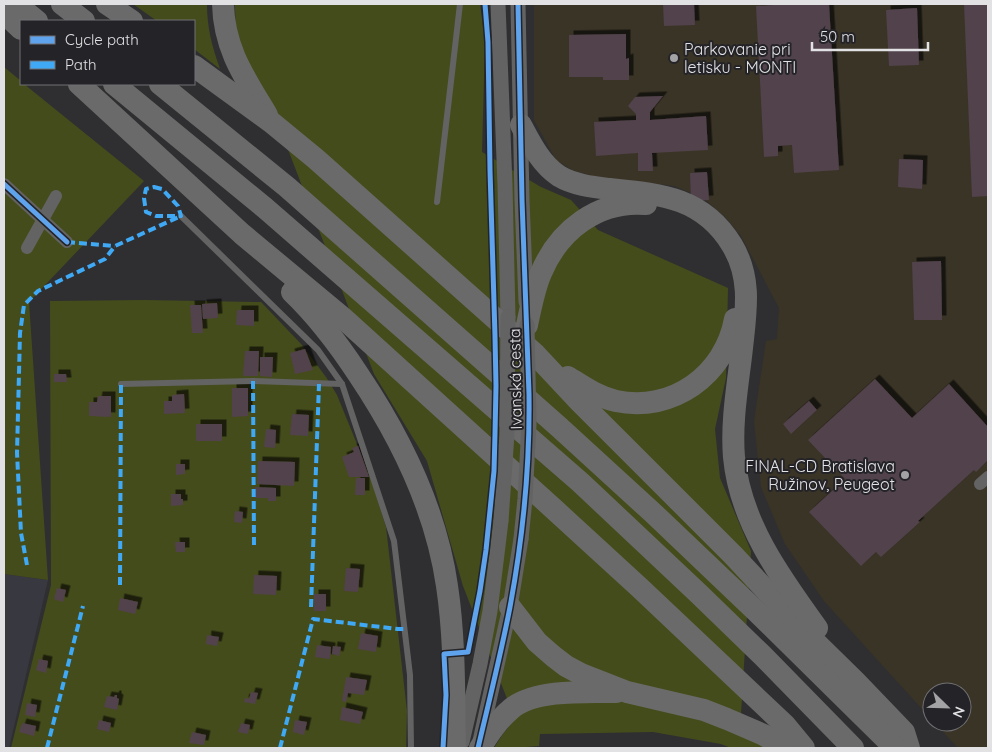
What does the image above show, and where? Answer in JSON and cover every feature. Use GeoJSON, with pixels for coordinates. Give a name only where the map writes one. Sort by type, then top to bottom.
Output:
{"type":"FeatureCollection","features":[{"type":"Feature","properties":{"kind":"highway"},"geometry":{"type":"LineString","coordinates":[[16,4],[37,20]]}},
{"type":"Feature","properties":{"kind":"highway"},"geometry":{"type":"LineString","coordinates":[[62,4],[83,20]]}},
{"type":"Feature","properties":{"kind":"highway"},"geometry":{"type":"LineString","coordinates":[[108,4],[131,20]]}},
{"type":"Feature","properties":{"kind":"highway"},"geometry":{"type":"LineString","coordinates":[[223,4],[226,31],[232,52],[242,73],[272,122]]}},
{"type":"Feature","properties":{"kind":"highway"},"geometry":{"type":"LineString","coordinates":[[4,13],[20,28]]}},
{"type":"Feature","properties":{"kind":"highway"},"geometry":{"type":"LineString","coordinates":[[195,67],[272,122],[323,165],[535,354],[904,732],[909,748]]}},
{"type":"Feature","properties":{"kind":"highway"},"geometry":{"type":"LineString","coordinates":[[80,85],[242,234],[343,318],[556,510],[785,725],[804,748]]}},
{"type":"Feature","properties":{"kind":"highway"},"geometry":{"type":"LineString","coordinates":[[115,85],[265,208],[580,482],[762,655],[853,748]]}},
{"type":"Feature","properties":{"kind":"highway"},"geometry":{"type":"LineString","coordinates":[[161,85],[287,188],[559,427],[756,611],[895,748]]}},
{"type":"Feature","properties":{"kind":"highway"},"geometry":{"type":"LineString","coordinates":[[521,125],[535,151],[550,169],[560,177],[586,186],[645,192],[663,196],[683,202],[699,211],[719,228],[733,247],[742,268],[746,285],[736,314],[733,332],[718,362],[694,386],[667,398],[638,403],[615,401],[589,391],[535,354]]}},
{"type":"Feature","properties":{"kind":"highway"},"geometry":{"type":"LineString","coordinates":[[527,325],[541,272],[556,245],[564,235],[582,220],[595,213],[616,206],[650,204],[674,210],[694,221],[714,239],[727,258],[734,280],[742,295],[746,315],[733,435],[736,475],[740,494],[752,525],[786,584],[856,682]]}},
{"type":"Feature","properties":{"kind":"highway"},"geometry":{"type":"LineString","coordinates":[[242,234],[274,274],[303,302],[349,361],[374,398],[403,449],[425,501],[434,528],[447,585],[454,653],[455,748]]}},
{"type":"Feature","properties":{"kind":"highway"},"geometry":{"type":"LineString","coordinates":[[510,607],[538,642],[566,666],[581,674],[627,692],[704,710],[750,728],[786,748]]}},
{"type":"Feature","properties":{"kind":"highway"},"geometry":{"type":"LineString","coordinates":[[479,748],[495,725],[512,708],[529,699],[548,694],[627,692]]}},
{"type":"Feature","properties":{"kind":"street","name":"Ivanská cesta"},"geometry":{"type":"LineString","coordinates":[[460,748],[480,664],[490,611],[505,474],[508,398],[508,308],[498,4]]}},
{"type":"Feature","properties":{"kind":"street","name":"Ivanská cesta"},"geometry":{"type":"LineString","coordinates":[[479,748],[510,607],[521,539],[529,424],[518,4]]}},
{"type":"Feature","properties":{"kind":"street"},"geometry":{"type":"LineString","coordinates":[[4,184],[67,242]]}},
{"type":"Feature","properties":{"kind":"street"},"geometry":{"type":"LineString","coordinates":[[26,248],[56,196]]}},
{"type":"Feature","properties":{"kind":"street"},"geometry":{"type":"LineString","coordinates":[[496,568],[501,587],[510,607]]}},
{"type":"Feature","properties":{"kind":"lane"},"geometry":{"type":"LineString","coordinates":[[437,202],[460,4]]}},
{"type":"Feature","properties":{"kind":"lane"},"geometry":{"type":"LineString","coordinates":[[181,216],[318,350],[342,384],[394,541],[410,675],[411,748]]}},
{"type":"Feature","properties":{"kind":"lane"},"geometry":{"type":"LineString","coordinates":[[121,384],[253,381],[342,384]]}},
{"type":"Feature","properties":{"kind":"shaded area"},"geometry":{"type":"Polygon","coordinates":[[[534,4],[988,4],[988,748],[958,748],[943,732],[972,732],[972,682],[922,682],[922,709],[824,601],[785,544],[761,487],[754,421],[766,341],[777,339],[779,308],[741,236],[725,217],[703,198],[674,186],[592,176],[572,170],[556,160],[534,120],[534,4]]]}},
{"type":"Feature","properties":{"kind":"shaded area"},"geometry":{"type":"Polygon","coordinates":[[[4,574],[48,580],[9,748],[4,748],[4,574]]]}},
{"type":"Feature","properties":{"kind":"green space"},"geometry":{"type":"Polygon","coordinates":[[[133,4],[207,4],[210,37],[220,69],[195,50],[195,20],[156,20],[133,4]]]}},
{"type":"Feature","properties":{"kind":"green space"},"geometry":{"type":"Polygon","coordinates":[[[235,4],[480,4],[485,41],[482,152],[541,187],[571,200],[598,230],[728,288],[726,378],[715,429],[720,478],[751,551],[740,730],[776,748],[731,748],[721,744],[653,732],[540,734],[539,746],[494,748],[515,719],[463,586],[427,461],[374,374],[271,105],[236,42],[235,4]]]}},
{"type":"Feature","properties":{"kind":"green space"},"geometry":{"type":"Polygon","coordinates":[[[4,67],[20,80],[20,85],[25,85],[144,181],[29,302],[48,580],[4,574],[4,67]]]}},
{"type":"Feature","properties":{"kind":"green space"},"geometry":{"type":"Polygon","coordinates":[[[50,301],[261,302],[302,345],[337,395],[370,476],[386,527],[407,711],[406,748],[11,748],[51,585],[50,301]]]}},
{"type":"Feature","properties":{"kind":"building"},"geometry":{"type":"Polygon","coordinates":[[[663,4],[694,4],[695,25],[664,26],[663,4]]]}},
{"type":"Feature","properties":{"kind":"building"},"geometry":{"type":"Polygon","coordinates":[[[829,4],[839,170],[794,173],[792,145],[778,146],[778,156],[764,157],[756,6],[829,4]]]}},
{"type":"Feature","properties":{"kind":"building"},"geometry":{"type":"Polygon","coordinates":[[[964,4],[988,4],[988,196],[972,197],[964,4]]]}},
{"type":"Feature","properties":{"kind":"building"},"geometry":{"type":"Polygon","coordinates":[[[917,8],[919,65],[889,66],[886,10],[917,8]]]}},
{"type":"Feature","properties":{"kind":"building"},"geometry":{"type":"Polygon","coordinates":[[[626,34],[626,59],[629,58],[629,80],[603,80],[603,77],[569,77],[569,35],[626,34]]]}},
{"type":"Feature","properties":{"kind":"building"},"geometry":{"type":"Polygon","coordinates":[[[663,96],[650,112],[650,120],[706,116],[708,150],[652,153],[653,171],[638,171],[638,153],[596,156],[594,122],[636,120],[636,114],[628,106],[635,97],[663,96]]]}},
{"type":"Feature","properties":{"kind":"building"},"geometry":{"type":"Polygon","coordinates":[[[899,159],[923,160],[922,189],[898,187],[899,159]]]}},
{"type":"Feature","properties":{"kind":"building"},"geometry":{"type":"Polygon","coordinates":[[[707,172],[709,200],[691,201],[690,173],[707,172]]]}},
{"type":"Feature","properties":{"kind":"building"},"geometry":{"type":"Polygon","coordinates":[[[941,261],[942,320],[914,320],[912,262],[941,261]]]}},
{"type":"Feature","properties":{"kind":"building"},"geometry":{"type":"Polygon","coordinates":[[[217,303],[218,318],[203,319],[202,304],[217,303]]]}},
{"type":"Feature","properties":{"kind":"building"},"geometry":{"type":"Polygon","coordinates":[[[190,305],[201,305],[203,333],[192,333],[190,305]]]}},
{"type":"Feature","properties":{"kind":"building"},"geometry":{"type":"Polygon","coordinates":[[[237,310],[254,310],[254,326],[236,325],[237,310]]]}},
{"type":"Feature","properties":{"kind":"building"},"geometry":{"type":"Polygon","coordinates":[[[305,349],[313,370],[295,374],[290,353],[305,349]]]}},
{"type":"Feature","properties":{"kind":"building"},"geometry":{"type":"Polygon","coordinates":[[[245,351],[259,351],[258,376],[243,376],[245,351]]]}},
{"type":"Feature","properties":{"kind":"building"},"geometry":{"type":"Polygon","coordinates":[[[260,357],[273,357],[272,377],[260,376],[260,357]]]}},
{"type":"Feature","properties":{"kind":"building"},"geometry":{"type":"Polygon","coordinates":[[[54,374],[66,374],[67,382],[54,382],[54,374]]]}},
{"type":"Feature","properties":{"kind":"building","name":"FINAL-CD Bratislava Ružinov, Peugeot"},"geometry":{"type":"Polygon","coordinates":[[[875,379],[912,418],[949,384],[988,427],[988,460],[976,472],[974,470],[881,557],[876,552],[861,566],[809,512],[845,479],[808,440],[875,379]]]}},
{"type":"Feature","properties":{"kind":"building"},"geometry":{"type":"Polygon","coordinates":[[[232,388],[248,388],[248,416],[232,417],[232,388]]]}},
{"type":"Feature","properties":{"kind":"building"},"geometry":{"type":"Polygon","coordinates":[[[184,394],[185,413],[164,414],[164,401],[172,401],[172,395],[184,394]]]}},
{"type":"Feature","properties":{"kind":"building"},"geometry":{"type":"Polygon","coordinates":[[[98,396],[111,396],[111,417],[89,416],[89,402],[97,402],[98,396]]]}},
{"type":"Feature","properties":{"kind":"building"},"geometry":{"type":"Polygon","coordinates":[[[809,401],[817,410],[791,434],[783,424],[809,401]]]}},
{"type":"Feature","properties":{"kind":"building"},"geometry":{"type":"Polygon","coordinates":[[[292,414],[309,415],[308,436],[290,435],[292,414]]]}},
{"type":"Feature","properties":{"kind":"building"},"geometry":{"type":"Polygon","coordinates":[[[196,424],[222,424],[222,441],[196,441],[196,424]]]}},
{"type":"Feature","properties":{"kind":"building"},"geometry":{"type":"Polygon","coordinates":[[[266,429],[276,430],[275,448],[264,447],[266,429]]]}},
{"type":"Feature","properties":{"kind":"building"},"geometry":{"type":"Polygon","coordinates":[[[358,446],[369,477],[349,477],[342,457],[354,452],[352,448],[358,446]]]}},
{"type":"Feature","properties":{"kind":"building"},"geometry":{"type":"Polygon","coordinates":[[[258,461],[295,462],[294,486],[257,484],[258,461]]]}},
{"type":"Feature","properties":{"kind":"building"},"geometry":{"type":"Polygon","coordinates":[[[176,464],[185,464],[185,474],[176,475],[176,464]]]}},
{"type":"Feature","properties":{"kind":"building"},"geometry":{"type":"Polygon","coordinates":[[[356,478],[365,478],[365,495],[355,495],[356,478]]]}},
{"type":"Feature","properties":{"kind":"building"},"geometry":{"type":"Polygon","coordinates":[[[255,487],[276,488],[276,501],[268,501],[268,498],[255,498],[255,487]]]}},
{"type":"Feature","properties":{"kind":"building"},"geometry":{"type":"Polygon","coordinates":[[[171,494],[181,494],[183,505],[171,506],[171,494]]]}},
{"type":"Feature","properties":{"kind":"building"},"geometry":{"type":"Polygon","coordinates":[[[235,511],[243,512],[242,523],[234,522],[235,511]]]}},
{"type":"Feature","properties":{"kind":"building"},"geometry":{"type":"Polygon","coordinates":[[[175,542],[185,542],[185,552],[176,552],[175,542]]]}},
{"type":"Feature","properties":{"kind":"building"},"geometry":{"type":"Polygon","coordinates":[[[346,568],[360,569],[358,592],[344,591],[346,568]]]}},
{"type":"Feature","properties":{"kind":"building"},"geometry":{"type":"Polygon","coordinates":[[[254,575],[277,576],[276,595],[253,594],[254,575]]]}},
{"type":"Feature","properties":{"kind":"building"},"geometry":{"type":"Polygon","coordinates":[[[57,588],[66,590],[63,602],[54,599],[57,588]]]}},
{"type":"Feature","properties":{"kind":"building"},"geometry":{"type":"Polygon","coordinates":[[[314,594],[326,594],[326,611],[314,611],[314,594]]]}},
{"type":"Feature","properties":{"kind":"building"},"geometry":{"type":"Polygon","coordinates":[[[120,598],[138,602],[135,614],[118,610],[120,598]]]}},
{"type":"Feature","properties":{"kind":"building"},"geometry":{"type":"Polygon","coordinates":[[[361,633],[378,636],[376,652],[358,649],[361,633]]]}},
{"type":"Feature","properties":{"kind":"building"},"geometry":{"type":"Polygon","coordinates":[[[207,635],[219,637],[217,646],[206,644],[207,635]]]}},
{"type":"Feature","properties":{"kind":"building"},"geometry":{"type":"Polygon","coordinates":[[[317,645],[331,647],[330,659],[315,657],[317,645]]]}},
{"type":"Feature","properties":{"kind":"building"},"geometry":{"type":"Polygon","coordinates":[[[333,646],[341,647],[339,656],[332,654],[333,646]]]}},
{"type":"Feature","properties":{"kind":"building"},"geometry":{"type":"Polygon","coordinates":[[[39,659],[48,661],[46,673],[36,670],[39,659]]]}},
{"type":"Feature","properties":{"kind":"building"},"geometry":{"type":"Polygon","coordinates":[[[346,677],[367,680],[364,695],[348,693],[346,702],[342,701],[346,677]]]}},
{"type":"Feature","properties":{"kind":"building"},"geometry":{"type":"Polygon","coordinates":[[[251,692],[258,693],[255,704],[244,702],[245,698],[249,699],[251,692]]]}},
{"type":"Feature","properties":{"kind":"building"},"geometry":{"type":"Polygon","coordinates":[[[115,695],[119,699],[117,710],[104,707],[107,696],[114,697],[115,695]]]}},
{"type":"Feature","properties":{"kind":"building"},"geometry":{"type":"Polygon","coordinates":[[[27,703],[37,705],[35,717],[25,715],[27,703]]]}},
{"type":"Feature","properties":{"kind":"building"},"geometry":{"type":"Polygon","coordinates":[[[342,707],[363,712],[360,724],[340,720],[342,707]]]}},
{"type":"Feature","properties":{"kind":"building"},"geometry":{"type":"Polygon","coordinates":[[[99,720],[111,723],[109,732],[97,729],[99,720]]]}},
{"type":"Feature","properties":{"kind":"building"},"geometry":{"type":"Polygon","coordinates":[[[295,720],[307,722],[304,735],[293,732],[295,720]]]}},
{"type":"Feature","properties":{"kind":"building"},"geometry":{"type":"Polygon","coordinates":[[[22,723],[36,726],[34,736],[19,732],[22,723]]]}},
{"type":"Feature","properties":{"kind":"building"},"geometry":{"type":"Polygon","coordinates":[[[241,723],[250,725],[248,734],[238,732],[241,723]]]}},
{"type":"Feature","properties":{"kind":"building"},"geometry":{"type":"Polygon","coordinates":[[[192,732],[206,735],[204,745],[189,743],[192,732]]]}},
{"type":"Feature","properties":{"kind":"marked path"},"geometry":{"type":"LineString","coordinates":[[154,187],[162,189],[178,206],[181,216],[156,216],[146,212],[144,198],[146,189],[154,187]]}},
{"type":"Feature","properties":{"kind":"marked path"},"geometry":{"type":"LineString","coordinates":[[27,565],[21,533],[17,453],[20,333],[24,305],[38,291],[105,259],[115,246],[181,216]]}},
{"type":"Feature","properties":{"kind":"marked path"},"geometry":{"type":"LineString","coordinates":[[67,242],[115,246]]}},
{"type":"Feature","properties":{"kind":"marked path"},"geometry":{"type":"LineString","coordinates":[[253,381],[254,546]]}},
{"type":"Feature","properties":{"kind":"marked path"},"geometry":{"type":"LineString","coordinates":[[120,585],[121,384]]}},
{"type":"Feature","properties":{"kind":"marked path"},"geometry":{"type":"LineString","coordinates":[[311,607],[319,384]]}},
{"type":"Feature","properties":{"kind":"marked path"},"geometry":{"type":"LineString","coordinates":[[47,748],[83,606]]}},
{"type":"Feature","properties":{"kind":"marked path"},"geometry":{"type":"LineString","coordinates":[[280,748],[313,619],[405,629]]}},
{"type":"Feature","properties":{"kind":"cycle path"},"geometry":{"type":"LineString","coordinates":[[443,748],[446,695],[444,654],[468,652],[486,550],[494,471],[496,386],[488,42],[485,4]]}},
{"type":"Feature","properties":{"kind":"cycle path"},"geometry":{"type":"LineString","coordinates":[[478,748],[510,607],[519,554],[527,474],[529,394],[522,200],[518,4]]}},
{"type":"Feature","properties":{"kind":"cycle path"},"geometry":{"type":"LineString","coordinates":[[4,184],[67,242]]}},
{"type":"Feature","properties":{"kind":"place","name":"Parkovanie pri letisku - MONTI"},"geometry":{"type":"Point","coordinates":[674,58]}},
{"type":"Feature","properties":{"kind":"place","name":"FINAL-CD Bratislava Ružinov, Peugeot"},"geometry":{"type":"Point","coordinates":[905,475]}}]}
